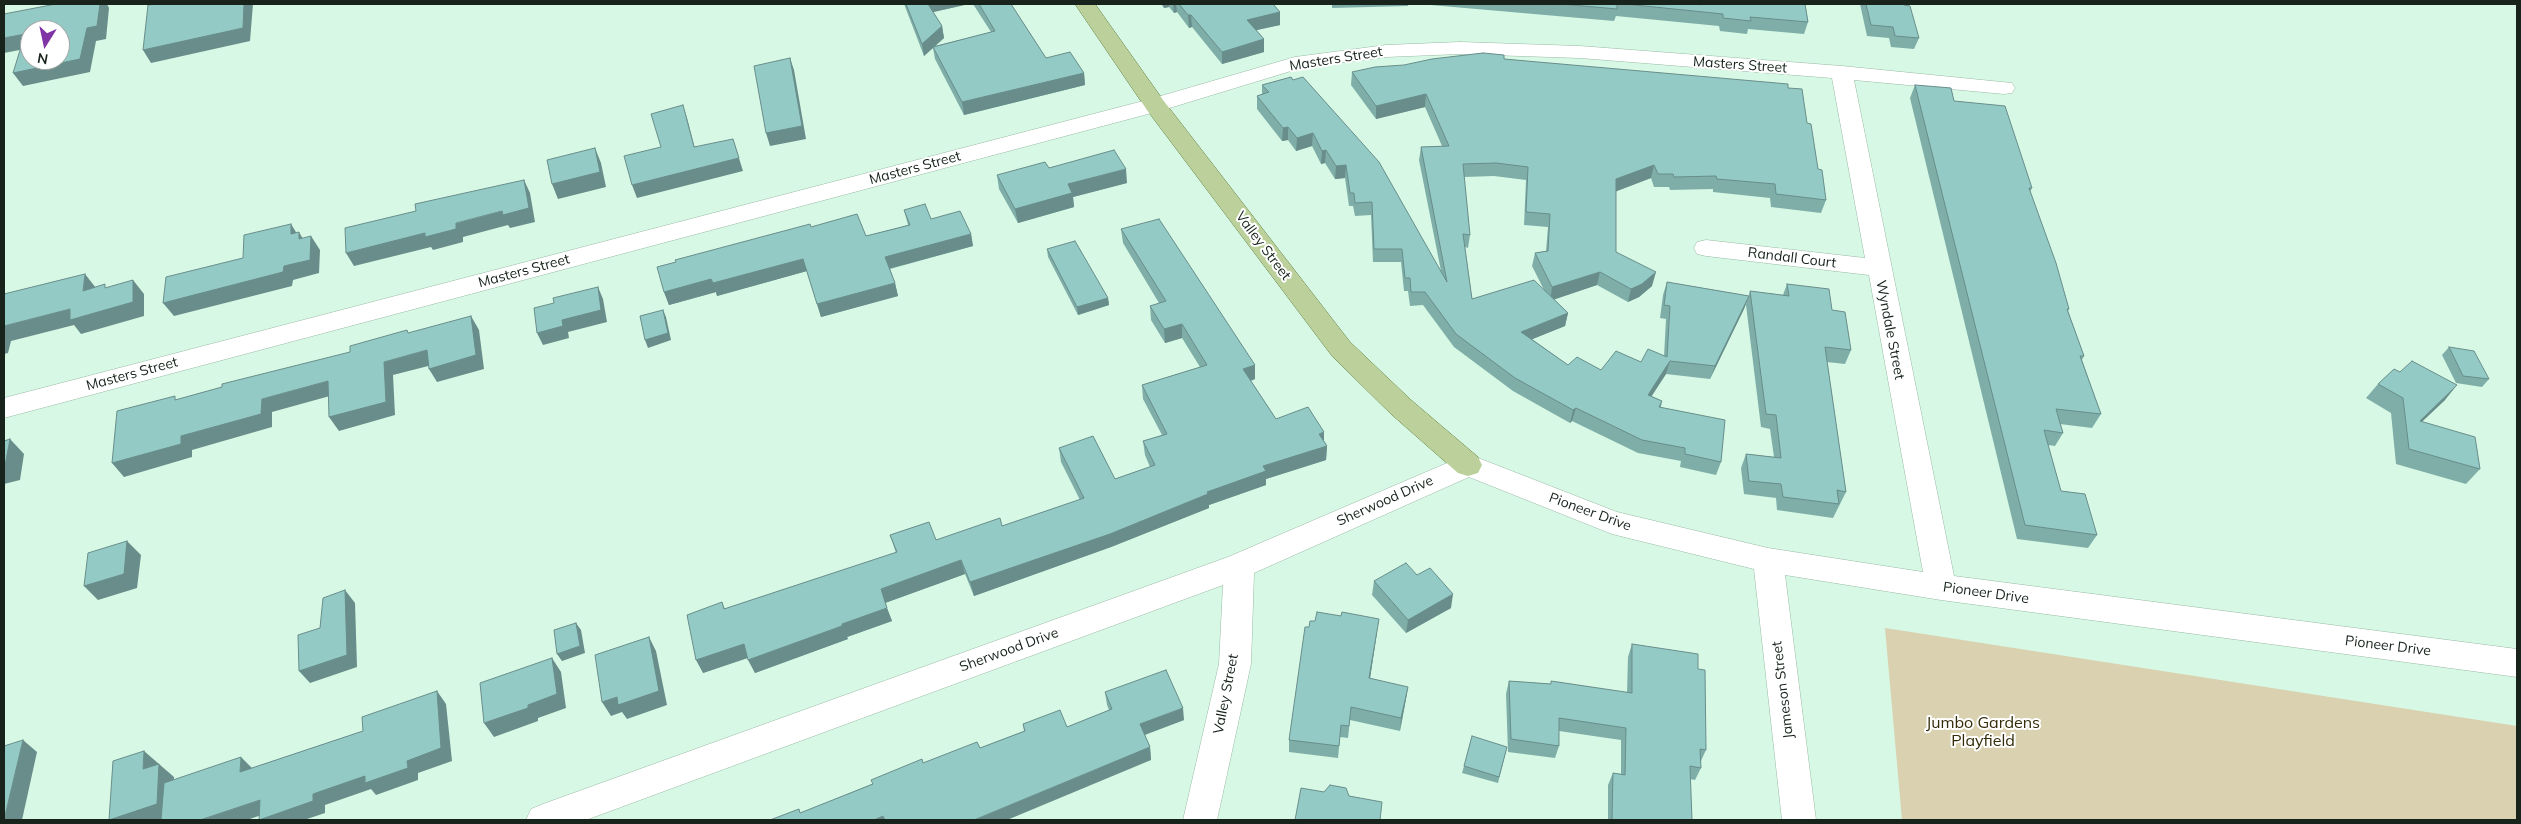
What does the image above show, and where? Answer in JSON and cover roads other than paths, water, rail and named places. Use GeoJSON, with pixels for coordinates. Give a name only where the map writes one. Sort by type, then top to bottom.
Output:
{"type":"FeatureCollection","features":[{"type":"Feature","properties":{"kind":"main road","name":"Valley Street"},"geometry":{"type":"LineString","coordinates":[[1085,4],[1155,105],[1341,349],[1400,407],[1468,465]]}},
{"type":"Feature","properties":{"kind":"street","name":"Masters Street"},"geometry":{"type":"LineString","coordinates":[[4,408],[1155,105],[1302,61],[1386,50],[1460,48],[1580,52],[1842,72],[2004,88]]}},
{"type":"Feature","properties":{"kind":"street","name":"Wyndale Street"},"geometry":{"type":"LineString","coordinates":[[1842,72],[1878,268],[1941,587]]}},
{"type":"Feature","properties":{"kind":"street","name":"Randall Court"},"geometry":{"type":"LineString","coordinates":[[1706,248],[1878,268]]}},
{"type":"Feature","properties":{"kind":"street","name":"Pioneer Drive"},"geometry":{"type":"LineString","coordinates":[[1468,465],[1612,522],[1768,560],[1941,587],[2517,663]]}},
{"type":"Feature","properties":{"kind":"street","name":"Sherwood Drive"},"geometry":{"type":"LineString","coordinates":[[543,820],[1239,566],[1468,465]]}},
{"type":"Feature","properties":{"kind":"street","name":"Jameson Street"},"geometry":{"type":"LineString","coordinates":[[1768,560],[1799,820]]}},
{"type":"Feature","properties":{"kind":"street","name":"Valley Street"},"geometry":{"type":"LineString","coordinates":[[1200,820],[1235,664],[1239,566]]}},
{"type":"Feature","properties":{"kind":"park label","name":"Jumbo Gardens Playfield"},"geometry":{"type":"Point","coordinates":[1983,732]}}]}
